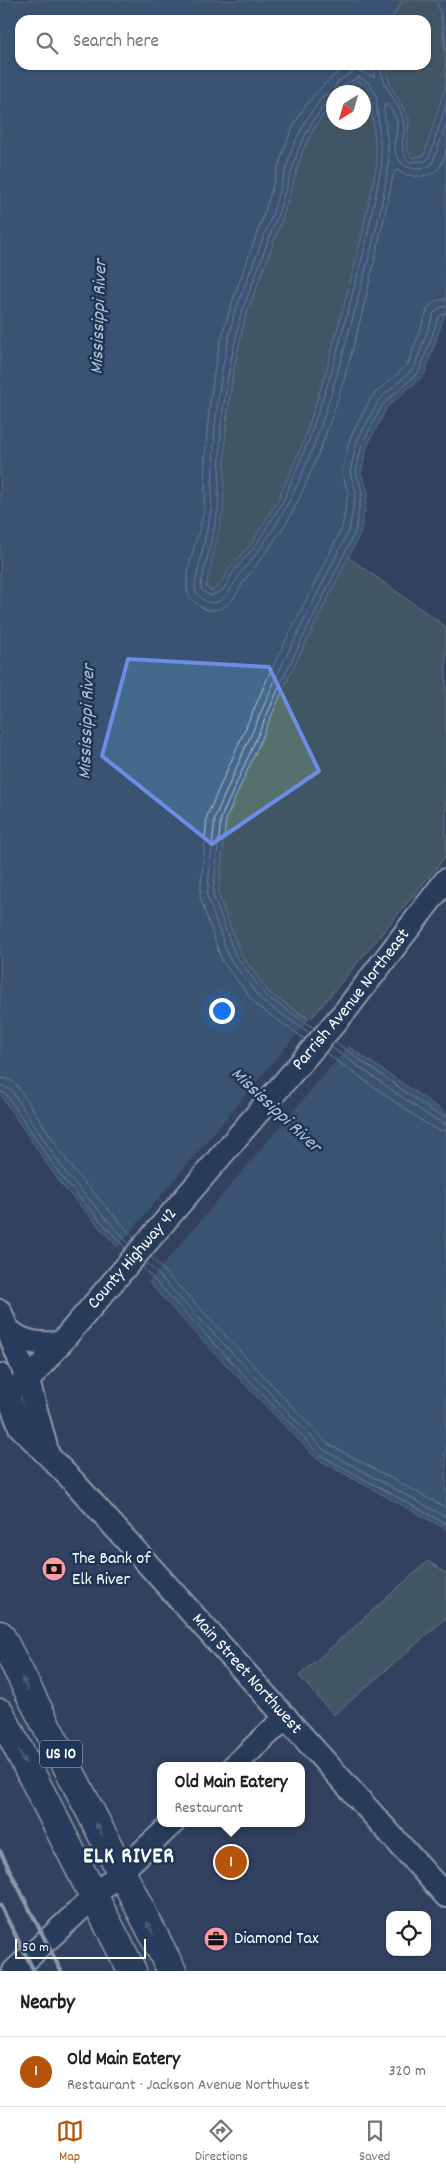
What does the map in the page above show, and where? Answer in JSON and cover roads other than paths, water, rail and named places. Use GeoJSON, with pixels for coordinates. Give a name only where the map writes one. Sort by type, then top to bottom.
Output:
{"type":"FeatureCollection","features":[{"type":"Feature","properties":{"kind":"highway","name":"US 10"},"geometry":{"type":"LineString","coordinates":[[0,1635],[172,1971]]}},
{"type":"Feature","properties":{"kind":"highway","name":"US 10"},"geometry":{"type":"LineString","coordinates":[[0,1714],[132,1971]]}},
{"type":"Feature","properties":{"kind":"street","name":"Parrish Avenue Northeast"},"geometry":{"type":"LineString","coordinates":[[254,1117],[346,1010],[446,880]]}},
{"type":"Feature","properties":{"kind":"street","name":"County Highway 42"},"geometry":{"type":"LineString","coordinates":[[2,1383],[28,1381],[254,1117]]}},
{"type":"Feature","properties":{"kind":"street"},"geometry":{"type":"LineString","coordinates":[[5,1320],[19,1339],[29,1342],[61,1343]]}},
{"type":"Feature","properties":{"kind":"street","name":"Main Street Northwest"},"geometry":{"type":"LineString","coordinates":[[5,1320],[28,1381],[48,1454]]}},
{"type":"Feature","properties":{"kind":"street","name":"Main Street Northwest"},"geometry":{"type":"LineString","coordinates":[[2,1383],[20,1427],[48,1454],[446,1896]]}},
{"type":"Feature","properties":{"kind":"street"},"geometry":{"type":"LineString","coordinates":[[238,1762],[286,1717]]}},
{"type":"Feature","properties":{"kind":"street"},"geometry":{"type":"LineString","coordinates":[[14,1971],[169,1827]]}},
{"type":"Feature","properties":{"kind":"water","name":"Mississippi River"},"geometry":{"type":"Polygon","coordinates":[[[0,0],[403,0],[393,15],[15,15],[15,70],[386,70],[391,87],[409,119],[406,148],[412,158],[424,156],[446,84],[446,311],[424,375],[387,407],[367,446],[361,473],[368,492],[360,534],[289,676],[226,819],[218,894],[240,953],[269,993],[446,1113],[446,1529],[317,1459],[183,1320],[60,1183],[0,1094],[0,0]],[[358,81],[352,85],[326,85],[326,112],[316,125],[303,150],[282,219],[245,318],[233,372],[226,425],[223,511],[206,587],[211,591],[219,587],[230,568],[252,543],[279,498],[304,441],[326,372],[359,249],[377,164],[371,85],[364,85],[358,81]]]}},
{"type":"Feature","properties":{"kind":"water"},"geometry":{"type":"Polygon","coordinates":[[[437,0],[446,0],[446,51],[443,22],[437,0]]]}},
{"type":"Feature","properties":{"kind":"railway"},"geometry":{"type":"LineString","coordinates":[[0,1851],[61,1971]]}},
{"type":"Feature","properties":{"kind":"railway"},"geometry":{"type":"LineString","coordinates":[[0,1905],[34,1971]]}},
{"type":"Feature","properties":{"kind":"place","name":"The Bank of Elk River"},"geometry":{"type":"Point","coordinates":[54,1569]}},
{"type":"Feature","properties":{"kind":"place","name":"Old Main Eatery"},"geometry":{"type":"Point","coordinates":[231,1862]}},
{"type":"Feature","properties":{"kind":"place","name":"Diamond Tax"},"geometry":{"type":"Point","coordinates":[216,1939]}},
{"type":"Feature","properties":{"kind":"district","name":"ELK RIVER"},"geometry":{"type":"Point","coordinates":[129,1857]}}]}
